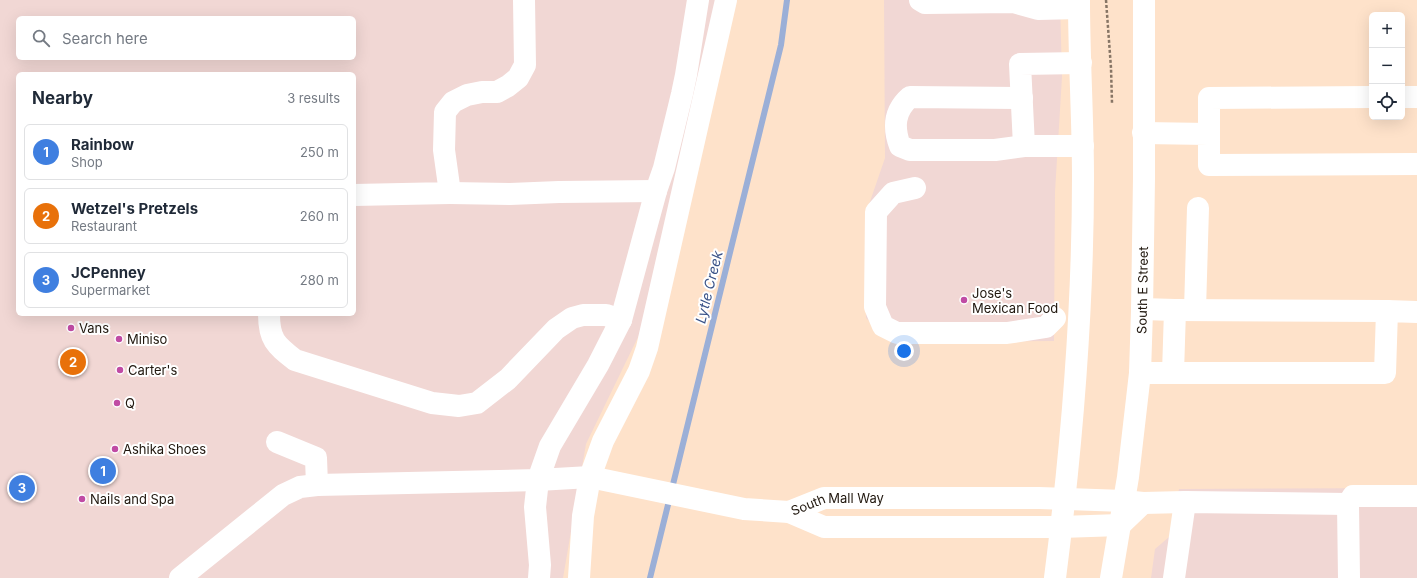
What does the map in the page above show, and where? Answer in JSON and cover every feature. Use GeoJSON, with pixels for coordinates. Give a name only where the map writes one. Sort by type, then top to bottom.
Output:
{"type":"FeatureCollection","features":[{"type":"Feature","properties":{"kind":"main road"},"geometry":{"type":"LineString","coordinates":[[450,193],[444,150],[445,112],[453,102],[467,95],[482,92],[497,92],[518,78],[525,65],[524,0]]}},
{"type":"Feature","properties":{"kind":"main road"},"geometry":{"type":"LineString","coordinates":[[539,578],[540,565],[535,508],[538,480],[550,446],[598,365],[621,320],[656,191],[664,168],[686,75],[698,0]]}},
{"type":"Feature","properties":{"kind":"main road"},"geometry":{"type":"LineString","coordinates":[[579,578],[583,516],[596,478],[603,441],[639,371],[647,348],[726,0]]}},
{"type":"Feature","properties":{"kind":"main road"},"geometry":{"type":"LineString","coordinates":[[920,0],[925,3],[1013,2],[1038,9],[1078,4],[1083,146],[1080,319],[1064,498],[1055,578]]}},
{"type":"Feature","properties":{"kind":"main road","name":"South E Street"},"geometry":{"type":"LineString","coordinates":[[1111,578],[1120,525],[1133,502],[1129,469],[1140,373],[1142,309],[1144,0]]}},
{"type":"Feature","properties":{"kind":"main road"},"geometry":{"type":"LineString","coordinates":[[1024,146],[1020,64],[1081,63]]}},
{"type":"Feature","properties":{"kind":"main road"},"geometry":{"type":"LineString","coordinates":[[1022,98],[910,97],[905,101],[897,114],[896,136],[900,146],[910,150],[996,150],[1024,146],[1083,146]]}},
{"type":"Feature","properties":{"kind":"main road"},"geometry":{"type":"LineString","coordinates":[[1369,97],[1209,98],[1209,165],[1417,164]]}},
{"type":"Feature","properties":{"kind":"main road"},"geometry":{"type":"LineString","coordinates":[[1405,97],[1417,97]]}},
{"type":"Feature","properties":{"kind":"main road"},"geometry":{"type":"LineString","coordinates":[[1143,132],[1209,134]]}},
{"type":"Feature","properties":{"kind":"main road"},"geometry":{"type":"LineString","coordinates":[[915,188],[893,193],[876,212],[875,307],[883,326],[897,332],[1007,333],[1046,327],[1055,318]]}},
{"type":"Feature","properties":{"kind":"main road"},"geometry":{"type":"LineString","coordinates":[[356,195],[656,191]]}},
{"type":"Feature","properties":{"kind":"main road"},"geometry":{"type":"LineString","coordinates":[[1174,373],[1185,310],[1198,208]]}},
{"type":"Feature","properties":{"kind":"main road"},"geometry":{"type":"LineString","coordinates":[[1142,309],[1417,312]]}},
{"type":"Feature","properties":{"kind":"main road"},"geometry":{"type":"LineString","coordinates":[[1140,373],[1385,373],[1387,311]]}},
{"type":"Feature","properties":{"kind":"main road"},"geometry":{"type":"LineString","coordinates":[[268,316],[268,329],[278,346],[295,360],[432,403],[459,406],[477,403],[508,379],[556,329],[572,318],[584,315],[606,315],[621,320]]}},
{"type":"Feature","properties":{"kind":"main road"},"geometry":{"type":"LineString","coordinates":[[278,442],[316,458],[317,485]]}},
{"type":"Feature","properties":{"kind":"main road"},"geometry":{"type":"LineString","coordinates":[[180,578],[282,495],[300,487],[317,485],[596,478],[744,509],[789,512]]}},
{"type":"Feature","properties":{"kind":"main road"},"geometry":{"type":"LineString","coordinates":[[1349,578],[1348,504],[1353,496],[1417,496]]}},
{"type":"Feature","properties":{"kind":"main road","name":"South Mall Way"},"geometry":{"type":"LineString","coordinates":[[789,512],[824,498],[1064,498],[1133,502],[1348,504]]}},
{"type":"Feature","properties":{"kind":"main road"},"geometry":{"type":"LineString","coordinates":[[878,527],[879,498]]}},
{"type":"Feature","properties":{"kind":"main road"},"geometry":{"type":"LineString","coordinates":[[1174,578],[1184,502]]}},
{"type":"Feature","properties":{"kind":"main road","name":"South Mall Way"},"geometry":{"type":"LineString","coordinates":[[789,512],[824,527],[1061,527],[1120,525]]}},
{"type":"Feature","properties":{"kind":"path"},"geometry":{"type":"LineString","coordinates":[[1106,0],[1112,103]]}},
{"type":"Feature","properties":{"kind":"shaded area"},"geometry":{"type":"Polygon","coordinates":[[[0,0],[721,0],[640,333],[586,444],[563,578],[0,578],[0,0]]]}},
{"type":"Feature","properties":{"kind":"shaded area"},"geometry":{"type":"Polygon","coordinates":[[[884,0],[1060,0],[1062,77],[1055,192],[1054,341],[890,342],[866,318],[865,216],[885,158],[884,0]]]}},
{"type":"Feature","properties":{"kind":"shaded area"},"geometry":{"type":"Polygon","coordinates":[[[1417,488],[1417,578],[1151,578],[1155,549],[1169,537],[1179,489],[1417,488]]]}},
{"type":"Feature","properties":{"kind":"waterway","name":"Lytle Creek"},"geometry":{"type":"LineString","coordinates":[[650,578],[781,45],[787,0]]}},
{"type":"Feature","properties":{"kind":"place","name":"Jose's Mexican Food"},"geometry":{"type":"Point","coordinates":[964,300]}},
{"type":"Feature","properties":{"kind":"place","name":"Vans"},"geometry":{"type":"Point","coordinates":[71,328]}},
{"type":"Feature","properties":{"kind":"place","name":"Miniso"},"geometry":{"type":"Point","coordinates":[119,339]}},
{"type":"Feature","properties":{"kind":"place","name":"Wetzel's Pretzels"},"geometry":{"type":"Point","coordinates":[73,362]}},
{"type":"Feature","properties":{"kind":"place","name":"Carter's"},"geometry":{"type":"Point","coordinates":[120,370]}},
{"type":"Feature","properties":{"kind":"place","name":"Q"},"geometry":{"type":"Point","coordinates":[117,403]}},
{"type":"Feature","properties":{"kind":"place","name":"Ashika Shoes"},"geometry":{"type":"Point","coordinates":[115,449]}},
{"type":"Feature","properties":{"kind":"place","name":"Rainbow"},"geometry":{"type":"Point","coordinates":[103,471]}},
{"type":"Feature","properties":{"kind":"place","name":"JCPenney"},"geometry":{"type":"Point","coordinates":[22,488]}},
{"type":"Feature","properties":{"kind":"place","name":"Nails and Spa"},"geometry":{"type":"Point","coordinates":[82,499]}}]}
